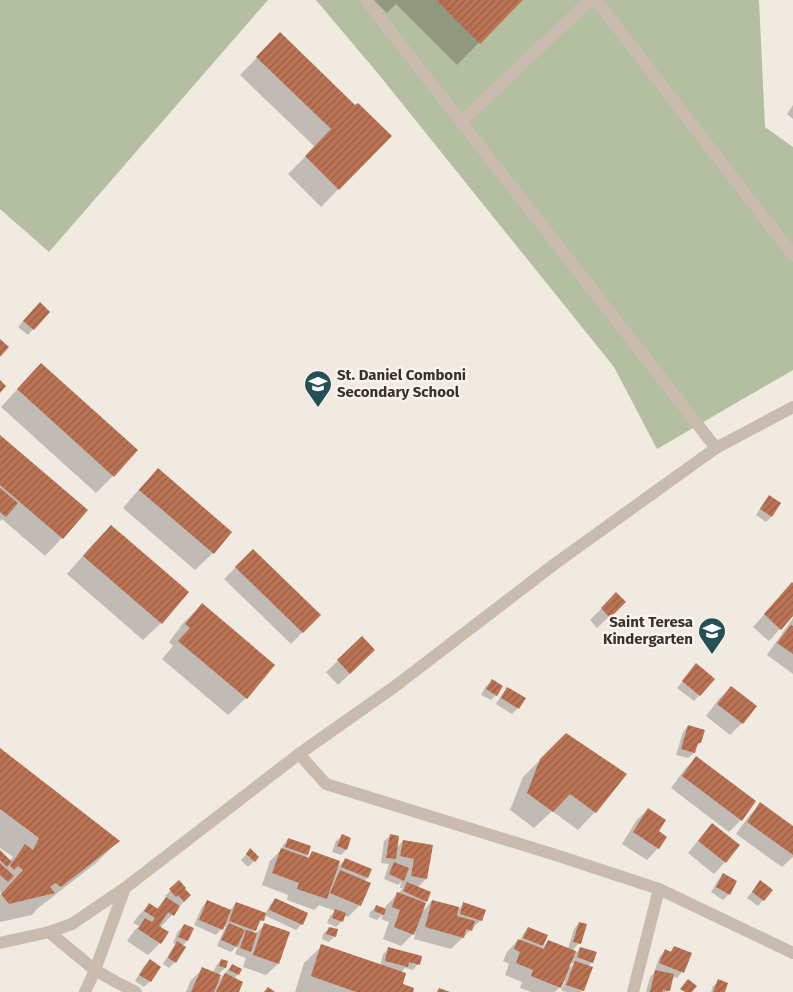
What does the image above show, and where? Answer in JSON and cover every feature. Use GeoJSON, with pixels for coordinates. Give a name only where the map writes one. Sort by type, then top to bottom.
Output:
{"type":"FeatureCollection","features":[{"type":"Feature","properties":{"kind":"street"},"geometry":{"type":"LineString","coordinates":[[366,0],[716,448]]}},
{"type":"Feature","properties":{"kind":"street"},"geometry":{"type":"LineString","coordinates":[[461,122],[590,0]]}},
{"type":"Feature","properties":{"kind":"street"},"geometry":{"type":"LineString","coordinates":[[596,0],[793,255]]}},
{"type":"Feature","properties":{"kind":"street"},"geometry":{"type":"LineString","coordinates":[[0,943],[49,932],[72,924],[125,888],[298,754],[394,687],[556,563],[716,448],[793,407]]}},
{"type":"Feature","properties":{"kind":"street"},"geometry":{"type":"LineString","coordinates":[[298,754],[326,784],[660,889],[793,953]]}},
{"type":"Feature","properties":{"kind":"street"},"geometry":{"type":"LineString","coordinates":[[85,992],[125,888]]}},
{"type":"Feature","properties":{"kind":"street"},"geometry":{"type":"LineString","coordinates":[[634,992],[660,889]]}},
{"type":"Feature","properties":{"kind":"street"},"geometry":{"type":"LineString","coordinates":[[49,932],[95,970],[136,992]]}},
{"type":"Feature","properties":{"kind":"green space"},"geometry":{"type":"Polygon","coordinates":[[[0,0],[268,0],[49,252],[0,209],[0,0]]]}},
{"type":"Feature","properties":{"kind":"green space"},"geometry":{"type":"Polygon","coordinates":[[[316,0],[436,0],[480,43],[523,0],[759,0],[765,127],[793,147],[793,370],[657,449],[614,367],[380,76],[316,0]]]}},
{"type":"Feature","properties":{"kind":"building"},"geometry":{"type":"Polygon","coordinates":[[[436,0],[523,0],[480,44],[436,0]]]}},
{"type":"Feature","properties":{"kind":"building"},"geometry":{"type":"Polygon","coordinates":[[[280,32],[355,105],[358,103],[392,136],[339,190],[305,156],[331,129],[256,57],[280,32]]]}},
{"type":"Feature","properties":{"kind":"building"},"geometry":{"type":"Polygon","coordinates":[[[40,302],[50,312],[34,330],[23,321],[40,302]]]}},
{"type":"Feature","properties":{"kind":"building"},"geometry":{"type":"Polygon","coordinates":[[[0,339],[9,347],[0,357],[0,339]]]}},
{"type":"Feature","properties":{"kind":"building"},"geometry":{"type":"Polygon","coordinates":[[[41,363],[138,450],[114,477],[17,389],[41,363]]]}},
{"type":"Feature","properties":{"kind":"building"},"geometry":{"type":"Polygon","coordinates":[[[0,380],[6,386],[0,393],[0,380]]]}},
{"type":"Feature","properties":{"kind":"building"},"geometry":{"type":"Polygon","coordinates":[[[0,435],[88,510],[63,539],[0,485],[0,435]]]}},
{"type":"Feature","properties":{"kind":"building"},"geometry":{"type":"Polygon","coordinates":[[[158,468],[232,532],[214,554],[139,490],[158,468]]]}},
{"type":"Feature","properties":{"kind":"building"},"geometry":{"type":"Polygon","coordinates":[[[0,488],[18,503],[6,517],[0,512],[0,488]]]}},
{"type":"Feature","properties":{"kind":"building"},"geometry":{"type":"Polygon","coordinates":[[[769,495],[781,503],[772,517],[760,509],[769,495]]]}},
{"type":"Feature","properties":{"kind":"building"},"geometry":{"type":"Polygon","coordinates":[[[111,525],[189,592],[162,624],[83,556],[111,525]]]}},
{"type":"Feature","properties":{"kind":"building"},"geometry":{"type":"Polygon","coordinates":[[[253,549],[321,615],[303,633],[235,567],[253,549]]]}},
{"type":"Feature","properties":{"kind":"building"},"geometry":{"type":"Polygon","coordinates":[[[792,582],[793,616],[781,630],[764,614],[792,582]]]}},
{"type":"Feature","properties":{"kind":"building"},"geometry":{"type":"Polygon","coordinates":[[[616,592],[626,602],[610,618],[601,608],[616,592]]]}},
{"type":"Feature","properties":{"kind":"building"},"geometry":{"type":"Polygon","coordinates":[[[202,603],[275,665],[247,699],[178,641],[190,628],[185,624],[202,603]]]}},
{"type":"Feature","properties":{"kind":"building"},"geometry":{"type":"Polygon","coordinates":[[[791,625],[793,626],[793,654],[777,643],[791,625]]]}},
{"type":"Feature","properties":{"kind":"building"},"geometry":{"type":"Polygon","coordinates":[[[362,636],[375,650],[350,674],[337,660],[362,636]]]}},
{"type":"Feature","properties":{"kind":"building"},"geometry":{"type":"Polygon","coordinates":[[[696,663],[715,679],[700,696],[682,681],[696,663]]]}},
{"type":"Feature","properties":{"kind":"building"},"geometry":{"type":"Polygon","coordinates":[[[492,679],[503,686],[497,696],[486,689],[492,679]]]}},
{"type":"Feature","properties":{"kind":"building"},"geometry":{"type":"Polygon","coordinates":[[[731,686],[757,706],[743,724],[717,704],[731,686]]]}},
{"type":"Feature","properties":{"kind":"building"},"geometry":{"type":"Polygon","coordinates":[[[507,687],[526,698],[519,709],[501,698],[507,687]]]}},
{"type":"Feature","properties":{"kind":"building"},"geometry":{"type":"Polygon","coordinates":[[[688,725],[705,730],[701,743],[698,743],[695,753],[681,749],[688,725]]]}},
{"type":"Feature","properties":{"kind":"building"},"geometry":{"type":"Polygon","coordinates":[[[566,733],[627,774],[596,813],[570,794],[553,812],[527,793],[540,759],[566,733]]]}},
{"type":"Feature","properties":{"kind":"building"},"geometry":{"type":"Polygon","coordinates":[[[0,748],[120,841],[61,887],[55,883],[50,887],[55,893],[9,904],[1,894],[23,870],[18,866],[14,870],[10,866],[25,844],[33,850],[39,838],[0,809],[0,748]]]}},
{"type":"Feature","properties":{"kind":"building"},"geometry":{"type":"Polygon","coordinates":[[[696,756],[756,801],[742,821],[682,776],[696,756]]]}},
{"type":"Feature","properties":{"kind":"building"},"geometry":{"type":"Polygon","coordinates":[[[760,802],[793,826],[793,855],[747,822],[760,802]]]}},
{"type":"Feature","properties":{"kind":"building"},"geometry":{"type":"Polygon","coordinates":[[[648,808],[666,820],[659,831],[667,837],[659,849],[633,832],[648,808]]]}},
{"type":"Feature","properties":{"kind":"building"},"geometry":{"type":"Polygon","coordinates":[[[712,823],[740,845],[726,863],[698,841],[712,823]]]}},
{"type":"Feature","properties":{"kind":"building"},"geometry":{"type":"Polygon","coordinates":[[[342,834],[351,838],[347,850],[337,846],[342,834]]]}},
{"type":"Feature","properties":{"kind":"building"},"geometry":{"type":"Polygon","coordinates":[[[390,834],[399,836],[396,859],[386,858],[390,834]]]}},
{"type":"Feature","properties":{"kind":"building"},"geometry":{"type":"Polygon","coordinates":[[[288,838],[311,846],[308,855],[285,847],[288,838]]]}},
{"type":"Feature","properties":{"kind":"building"},"geometry":{"type":"Polygon","coordinates":[[[403,840],[433,845],[427,879],[411,876],[414,859],[400,856],[403,840]]]}},
{"type":"Feature","properties":{"kind":"building"},"geometry":{"type":"Polygon","coordinates":[[[250,848],[259,857],[255,862],[246,854],[250,848]]]}},
{"type":"Feature","properties":{"kind":"building"},"geometry":{"type":"Polygon","coordinates":[[[281,848],[309,858],[312,851],[340,861],[327,899],[297,889],[299,883],[272,873],[281,848]]]}},
{"type":"Feature","properties":{"kind":"building"},"geometry":{"type":"Polygon","coordinates":[[[0,850],[12,862],[7,867],[0,860],[0,850]]]}},
{"type":"Feature","properties":{"kind":"building"},"geometry":{"type":"Polygon","coordinates":[[[345,858],[372,869],[368,878],[341,867],[345,858]]]}},
{"type":"Feature","properties":{"kind":"building"},"geometry":{"type":"Polygon","coordinates":[[[394,862],[409,868],[404,881],[389,874],[394,862]]]}},
{"type":"Feature","properties":{"kind":"building"},"geometry":{"type":"Polygon","coordinates":[[[0,863],[14,876],[8,882],[0,875],[0,863]]]}},
{"type":"Feature","properties":{"kind":"building"},"geometry":{"type":"Polygon","coordinates":[[[340,870],[371,883],[361,906],[330,893],[340,870]]]}},
{"type":"Feature","properties":{"kind":"building"},"geometry":{"type":"Polygon","coordinates":[[[723,873],[737,881],[730,895],[716,887],[723,873]]]}},
{"type":"Feature","properties":{"kind":"building"},"geometry":{"type":"Polygon","coordinates":[[[179,880],[191,895],[184,902],[169,889],[179,880]]]}},
{"type":"Feature","properties":{"kind":"building"},"geometry":{"type":"Polygon","coordinates":[[[760,880],[773,890],[764,901],[752,892],[760,880]]]}},
{"type":"Feature","properties":{"kind":"building"},"geometry":{"type":"Polygon","coordinates":[[[407,882],[431,892],[427,902],[403,891],[407,882]]]}},
{"type":"Feature","properties":{"kind":"building"},"geometry":{"type":"Polygon","coordinates":[[[397,892],[426,903],[414,935],[394,927],[400,910],[392,907],[397,892]]]}},
{"type":"Feature","properties":{"kind":"building"},"geometry":{"type":"Polygon","coordinates":[[[166,897],[180,906],[174,916],[168,912],[159,926],[169,932],[161,944],[138,929],[145,918],[152,922],[155,918],[144,911],[149,903],[158,909],[166,897]]]}},
{"type":"Feature","properties":{"kind":"building"},"geometry":{"type":"Polygon","coordinates":[[[275,898],[308,913],[303,925],[269,910],[275,898]]]}},
{"type":"Feature","properties":{"kind":"building"},"geometry":{"type":"Polygon","coordinates":[[[207,900],[231,910],[223,930],[199,920],[207,900]]]}},
{"type":"Feature","properties":{"kind":"building"},"geometry":{"type":"Polygon","coordinates":[[[432,900],[459,907],[457,916],[475,921],[472,931],[466,929],[464,938],[425,927],[432,900]]]}},
{"type":"Feature","properties":{"kind":"building"},"geometry":{"type":"Polygon","coordinates":[[[236,902],[266,913],[264,921],[260,920],[256,931],[229,921],[236,902]]]}},
{"type":"Feature","properties":{"kind":"building"},"geometry":{"type":"Polygon","coordinates":[[[463,902],[486,910],[482,921],[460,914],[463,902]]]}},
{"type":"Feature","properties":{"kind":"building"},"geometry":{"type":"Polygon","coordinates":[[[376,905],[386,909],[384,915],[374,911],[376,905]]]}},
{"type":"Feature","properties":{"kind":"building"},"geometry":{"type":"Polygon","coordinates":[[[335,909],[346,913],[343,922],[332,918],[335,909]]]}},
{"type":"Feature","properties":{"kind":"building"},"geometry":{"type":"Polygon","coordinates":[[[579,922],[587,924],[581,944],[573,942],[579,922]]]}},
{"type":"Feature","properties":{"kind":"building"},"geometry":{"type":"Polygon","coordinates":[[[229,923],[245,930],[237,947],[221,940],[229,923]]]}},
{"type":"Feature","properties":{"kind":"building"},"geometry":{"type":"Polygon","coordinates":[[[264,923],[290,932],[279,964],[253,955],[264,923]]]}},
{"type":"Feature","properties":{"kind":"building"},"geometry":{"type":"Polygon","coordinates":[[[184,924],[194,928],[188,941],[178,937],[184,924]]]}},
{"type":"Feature","properties":{"kind":"building"},"geometry":{"type":"Polygon","coordinates":[[[329,927],[338,929],[336,937],[326,934],[329,927]]]}},
{"type":"Feature","properties":{"kind":"building"},"geometry":{"type":"Polygon","coordinates":[[[528,927],[548,935],[543,946],[523,938],[528,927]]]}},
{"type":"Feature","properties":{"kind":"building"},"geometry":{"type":"Polygon","coordinates":[[[246,930],[257,933],[251,952],[240,948],[246,930]]]}},
{"type":"Feature","properties":{"kind":"building"},"geometry":{"type":"Polygon","coordinates":[[[518,939],[544,949],[548,940],[576,951],[561,988],[531,976],[533,970],[516,963],[520,952],[514,949],[518,939]]]}},
{"type":"Feature","properties":{"kind":"building"},"geometry":{"type":"Polygon","coordinates":[[[177,941],[186,947],[176,963],[168,958],[177,941]]]}},
{"type":"Feature","properties":{"kind":"building"},"geometry":{"type":"Polygon","coordinates":[[[321,944],[406,973],[403,984],[414,988],[413,992],[356,992],[311,976],[321,944]]]}},
{"type":"Feature","properties":{"kind":"building"},"geometry":{"type":"Polygon","coordinates":[[[674,946],[692,953],[684,973],[659,963],[665,949],[671,952],[674,946]]]}},
{"type":"Feature","properties":{"kind":"building"},"geometry":{"type":"Polygon","coordinates":[[[388,947],[422,956],[420,965],[409,962],[408,967],[385,961],[388,947]]]}},
{"type":"Feature","properties":{"kind":"building"},"geometry":{"type":"Polygon","coordinates":[[[580,947],[597,952],[593,963],[577,957],[580,947]]]}},
{"type":"Feature","properties":{"kind":"building"},"geometry":{"type":"Polygon","coordinates":[[[150,959],[161,967],[151,982],[139,975],[150,959]]]}},
{"type":"Feature","properties":{"kind":"building"},"geometry":{"type":"Polygon","coordinates":[[[221,959],[228,961],[226,968],[219,966],[221,959]]]}},
{"type":"Feature","properties":{"kind":"building"},"geometry":{"type":"Polygon","coordinates":[[[575,961],[593,967],[584,991],[566,985],[575,961]]]}},
{"type":"Feature","properties":{"kind":"building"},"geometry":{"type":"Polygon","coordinates":[[[232,964],[242,969],[239,975],[229,970],[232,964]]]}},
{"type":"Feature","properties":{"kind":"building"},"geometry":{"type":"Polygon","coordinates":[[[202,967],[221,975],[214,992],[191,992],[202,967]]]}},
{"type":"Feature","properties":{"kind":"building"},"geometry":{"type":"Polygon","coordinates":[[[655,970],[674,974],[670,991],[650,992],[655,970]]]}},
{"type":"Feature","properties":{"kind":"building"},"geometry":{"type":"Polygon","coordinates":[[[225,973],[243,982],[239,992],[216,992],[225,973]]]}},
{"type":"Feature","properties":{"kind":"building"},"geometry":{"type":"Polygon","coordinates":[[[688,979],[697,986],[692,992],[685,992],[680,989],[688,979]]]}},
{"type":"Feature","properties":{"kind":"building"},"geometry":{"type":"Polygon","coordinates":[[[718,979],[728,983],[725,992],[713,992],[718,979]]]}},
{"type":"Feature","properties":{"kind":"building"},"geometry":{"type":"Polygon","coordinates":[[[268,987],[275,992],[264,992],[268,987]]]}},
{"type":"Feature","properties":{"kind":"building"},"geometry":{"type":"Polygon","coordinates":[[[439,988],[450,992],[437,992],[439,988]]]}},
{"type":"Feature","properties":{"kind":"place","name":"St. Daniel Comboni Secondary School"},"geometry":{"type":"Point","coordinates":[318,408]}},
{"type":"Feature","properties":{"kind":"place","name":"Saint Teresa Kindergarten"},"geometry":{"type":"Point","coordinates":[712,655]}}]}
